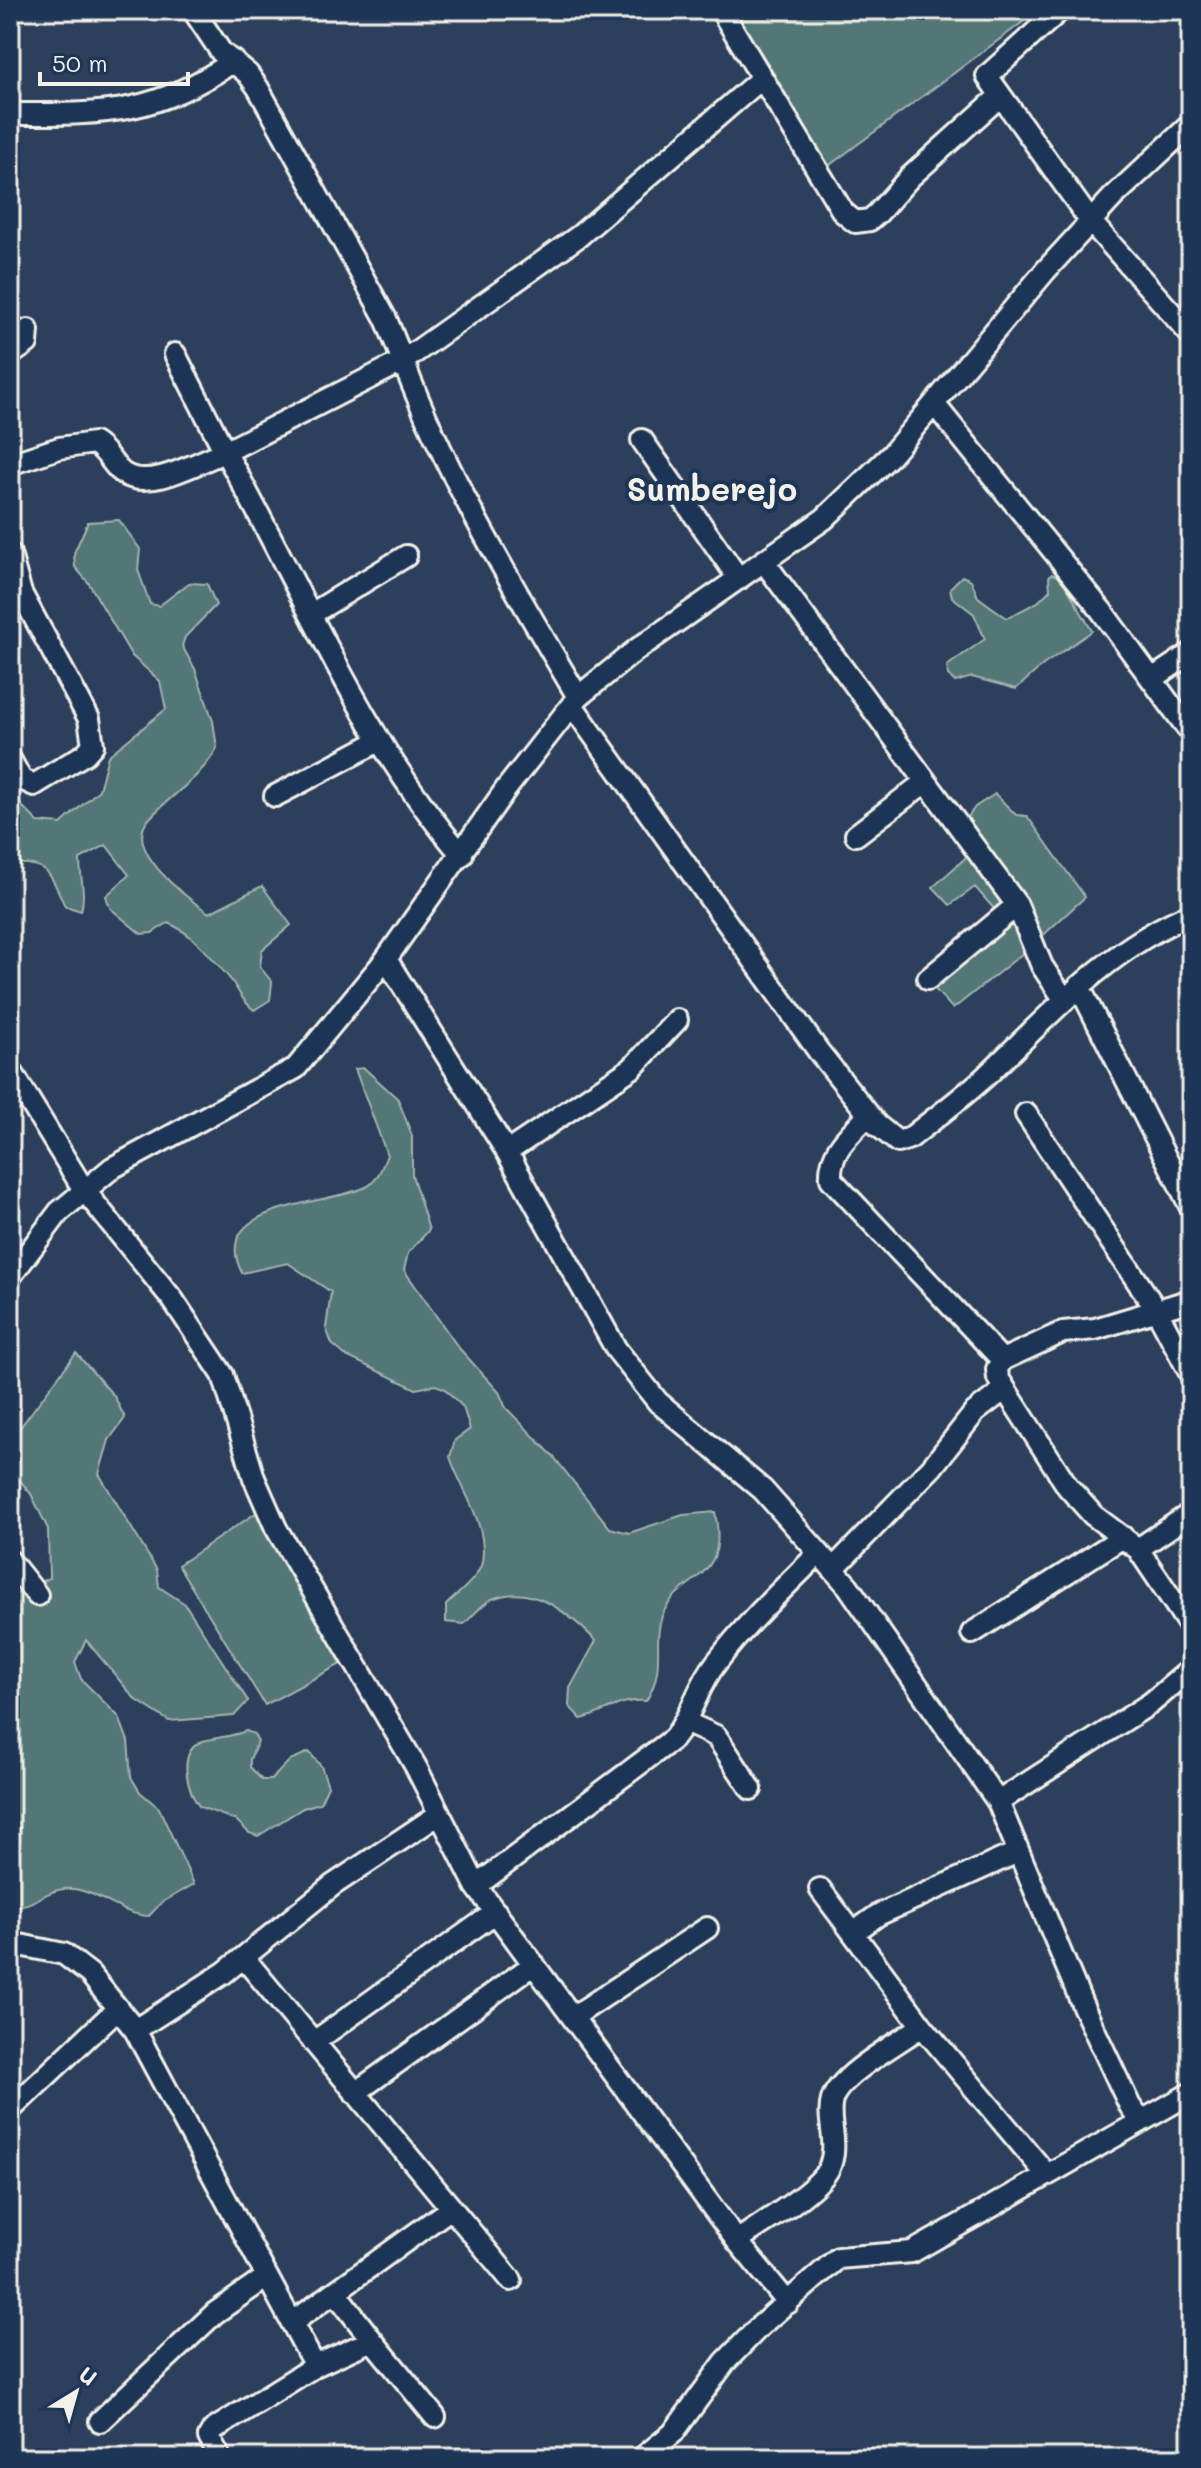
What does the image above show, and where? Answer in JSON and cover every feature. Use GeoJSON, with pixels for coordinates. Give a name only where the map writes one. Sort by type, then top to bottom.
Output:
{"type":"FeatureCollection","features":[{"type":"Feature","properties":{"kind":"street"},"geometry":{"type":"LineString","coordinates":[[193,10],[221,52],[234,61],[258,88],[386,319],[426,421],[481,532],[575,701],[672,850],[868,1115],[888,1137],[898,1142],[910,1138],[983,1078],[1072,993],[1128,948],[1191,914]]}},
{"type":"Feature","properties":{"kind":"street"},"geometry":{"type":"LineString","coordinates":[[721,10],[843,212],[855,222],[862,223],[878,213],[920,168],[1000,96]]}},
{"type":"Feature","properties":{"kind":"street"},"geometry":{"type":"LineString","coordinates":[[1060,10],[987,76],[1091,222],[1190,332]]}},
{"type":"Feature","properties":{"kind":"street"},"geometry":{"type":"LineString","coordinates":[[10,114],[122,112],[156,104],[203,82],[234,61]]}},
{"type":"Feature","properties":{"kind":"street"},"geometry":{"type":"LineString","coordinates":[[10,464],[59,448],[94,443],[110,456],[119,471],[132,479],[158,478],[225,452],[403,361],[579,236],[762,78]]}},
{"type":"Feature","properties":{"kind":"street"},"geometry":{"type":"LineString","coordinates":[[10,1277],[59,1212],[84,1190],[160,1139],[261,1089],[296,1068],[386,959],[506,789],[575,701],[614,665],[765,563],[824,519],[891,455],[1046,270],[1191,124]]}},
{"type":"Feature","properties":{"kind":"street"},"geometry":{"type":"LineString","coordinates":[[10,355],[27,343],[28,330]]}},
{"type":"Feature","properties":{"kind":"street"},"geometry":{"type":"LineString","coordinates":[[175,354],[379,741],[427,814],[462,855]]}},
{"type":"Feature","properties":{"kind":"street"},"geometry":{"type":"LineString","coordinates":[[935,405],[1152,679],[1191,733]]}},
{"type":"Feature","properties":{"kind":"street"},"geometry":{"type":"LineString","coordinates":[[642,440],[739,579]]}},
{"type":"Feature","properties":{"kind":"street"},"geometry":{"type":"LineString","coordinates":[[10,554],[21,593],[89,719],[93,745],[85,754],[34,785],[21,779],[10,759]]}},
{"type":"Feature","properties":{"kind":"street"},"geometry":{"type":"LineString","coordinates":[[313,613],[406,556]]}},
{"type":"Feature","properties":{"kind":"street"},"geometry":{"type":"LineString","coordinates":[[765,563],[1017,905],[1042,966],[1072,993],[1191,1208]]}},
{"type":"Feature","properties":{"kind":"street"},"geometry":{"type":"LineString","coordinates":[[1152,679],[1191,653]]}},
{"type":"Feature","properties":{"kind":"street"},"geometry":{"type":"LineString","coordinates":[[275,796],[379,741]]}},
{"type":"Feature","properties":{"kind":"street"},"geometry":{"type":"LineString","coordinates":[[856,835],[925,782]]}},
{"type":"Feature","properties":{"kind":"street"},"geometry":{"type":"LineString","coordinates":[[928,979],[1017,905]]}},
{"type":"Feature","properties":{"kind":"street"},"geometry":{"type":"LineString","coordinates":[[386,959],[507,1152],[616,1349],[658,1402],[763,1490],[833,1569],[916,1680],[998,1802],[1048,1915],[1083,2006],[1130,2106],[1141,2121]]}},
{"type":"Feature","properties":{"kind":"street"},"geometry":{"type":"LineString","coordinates":[[507,1152],[632,1068],[677,1020]]}},
{"type":"Feature","properties":{"kind":"street"},"geometry":{"type":"LineString","coordinates":[[10,1069],[84,1190],[173,1300],[223,1375],[254,1478],[276,1528],[416,1767],[476,1886],[737,2241],[788,2303]]}},
{"type":"Feature","properties":{"kind":"street"},"geometry":{"type":"LineString","coordinates":[[1026,1114],[1157,1311],[1191,1375]]}},
{"type":"Feature","properties":{"kind":"street"},"geometry":{"type":"LineString","coordinates":[[868,1115],[839,1147],[830,1162],[831,1179],[1002,1360]]}},
{"type":"Feature","properties":{"kind":"street"},"geometry":{"type":"LineString","coordinates":[[1191,1300],[1095,1329],[1063,1332],[1002,1360],[997,1369],[1005,1389],[1068,1487],[1093,1515],[1130,1543],[1191,1628]]}},
{"type":"Feature","properties":{"kind":"street"},"geometry":{"type":"LineString","coordinates":[[833,1569],[932,1467],[975,1412],[1005,1389]]}},
{"type":"Feature","properties":{"kind":"street"},"geometry":{"type":"LineString","coordinates":[[972,1633],[1130,1543],[1191,1513]]}},
{"type":"Feature","properties":{"kind":"street"},"geometry":{"type":"LineString","coordinates":[[476,1886],[655,1755],[687,1723],[701,1685],[716,1662],[819,1553]]}},
{"type":"Feature","properties":{"kind":"street"},"geometry":{"type":"LineString","coordinates":[[10,1561],[37,1595]]}},
{"type":"Feature","properties":{"kind":"street"},"geometry":{"type":"LineString","coordinates":[[998,1802],[1151,1703],[1191,1669]]}},
{"type":"Feature","properties":{"kind":"street"},"geometry":{"type":"LineString","coordinates":[[687,1723],[716,1736],[751,1789]]}},
{"type":"Feature","properties":{"kind":"street"},"geometry":{"type":"LineString","coordinates":[[135,2030],[244,1958],[333,1885],[438,1815]]}},
{"type":"Feature","properties":{"kind":"street"},"geometry":{"type":"LineString","coordinates":[[853,1933],[878,1915],[1018,1852]]}},
{"type":"Feature","properties":{"kind":"street"},"geometry":{"type":"LineString","coordinates":[[820,1889],[922,2026],[1047,2175]]}},
{"type":"Feature","properties":{"kind":"street"},"geometry":{"type":"LineString","coordinates":[[314,2042],[496,1912]]}},
{"type":"Feature","properties":{"kind":"street"},"geometry":{"type":"LineString","coordinates":[[573,2017],[707,1928]]}},
{"type":"Feature","properties":{"kind":"street"},"geometry":{"type":"LineString","coordinates":[[10,1943],[64,1954],[90,1974],[135,2030],[315,2366]]}},
{"type":"Feature","properties":{"kind":"street"},"geometry":{"type":"LineString","coordinates":[[244,1958],[511,2280]]}},
{"type":"Feature","properties":{"kind":"street"},"geometry":{"type":"LineString","coordinates":[[355,2093],[534,1964]]}},
{"type":"Feature","properties":{"kind":"street"},"geometry":{"type":"LineString","coordinates":[[10,2110],[116,2010]]}},
{"type":"Feature","properties":{"kind":"street"},"geometry":{"type":"LineString","coordinates":[[737,2241],[816,2183],[829,2168],[836,2139],[831,2101],[843,2082],[922,2026]]}},
{"type":"Feature","properties":{"kind":"street"},"geometry":{"type":"LineString","coordinates":[[642,2458],[673,2433],[725,2362],[838,2258],[912,2252],[1191,2093]]}},
{"type":"Feature","properties":{"kind":"street"},"geometry":{"type":"LineString","coordinates":[[293,2322],[450,2209]]}},
{"type":"Feature","properties":{"kind":"street"},"geometry":{"type":"LineString","coordinates":[[100,2421],[215,2313],[267,2277]]}},
{"type":"Feature","properties":{"kind":"street"},"geometry":{"type":"LineString","coordinates":[[335,2292],[435,2417]]}},
{"type":"Feature","properties":{"kind":"street"},"geometry":{"type":"LineString","coordinates":[[220,2458],[209,2437],[213,2430],[315,2366],[372,2340]]}},
{"type":"Feature","properties":{"kind":"green space"},"geometry":{"type":"Polygon","coordinates":[[[734,10],[1039,10],[827,167],[734,10]]]}},
{"type":"Feature","properties":{"kind":"green space"},"geometry":{"type":"Polygon","coordinates":[[[119,520],[140,549],[138,570],[150,604],[159,606],[189,583],[207,584],[216,605],[185,637],[182,646],[195,669],[213,721],[217,748],[194,778],[149,819],[143,831],[143,844],[160,872],[209,913],[262,886],[291,925],[262,950],[260,967],[272,982],[270,1000],[254,1010],[195,940],[168,923],[152,933],[141,934],[110,908],[106,896],[129,875],[106,845],[80,859],[81,911],[65,906],[51,878],[41,868],[10,864],[10,794],[38,822],[61,824],[99,790],[108,756],[166,709],[160,681],[132,656],[88,582],[75,567],[74,553],[88,522],[119,520]]]}},
{"type":"Feature","properties":{"kind":"green space"},"geometry":{"type":"Polygon","coordinates":[[[1052,574],[1061,577],[1092,631],[1043,665],[1016,689],[972,677],[955,682],[948,675],[947,666],[985,639],[974,614],[952,597],[950,588],[962,576],[971,580],[978,597],[1007,618],[1038,602],[1050,590],[1049,577],[1052,574]]]}},
{"type":"Feature","properties":{"kind":"green space"},"geometry":{"type":"Polygon","coordinates":[[[995,794],[1016,815],[1027,816],[1085,897],[1027,950],[953,1009],[923,976],[996,911],[975,887],[950,905],[933,887],[983,842],[968,817],[975,807],[995,794]]]}},
{"type":"Feature","properties":{"kind":"green space"},"geometry":{"type":"Polygon","coordinates":[[[364,1068],[398,1099],[412,1136],[412,1175],[429,1230],[408,1253],[404,1270],[458,1347],[499,1392],[506,1408],[553,1456],[610,1528],[629,1533],[683,1515],[715,1512],[718,1536],[709,1565],[680,1591],[662,1616],[658,1636],[658,1667],[646,1701],[620,1704],[581,1719],[569,1706],[570,1688],[596,1641],[562,1611],[536,1598],[507,1595],[492,1599],[464,1624],[446,1622],[446,1605],[472,1580],[482,1562],[478,1521],[450,1457],[455,1440],[470,1429],[463,1407],[444,1388],[435,1385],[416,1389],[346,1356],[332,1344],[326,1328],[331,1292],[288,1263],[242,1273],[236,1249],[241,1232],[256,1219],[302,1203],[350,1193],[368,1186],[377,1176],[387,1155],[355,1069],[364,1068]]]}},
{"type":"Feature","properties":{"kind":"green space"},"geometry":{"type":"Polygon","coordinates":[[[76,1353],[114,1396],[125,1418],[109,1440],[99,1474],[157,1570],[159,1587],[185,1604],[248,1701],[234,1716],[169,1721],[135,1699],[86,1640],[75,1662],[81,1679],[119,1717],[128,1741],[131,1777],[140,1792],[159,1808],[194,1884],[161,1903],[149,1916],[127,1911],[75,1889],[57,1890],[26,1904],[10,1907],[10,1597],[49,1578],[48,1529],[31,1494],[10,1468],[10,1441],[76,1353]]]}},
{"type":"Feature","properties":{"kind":"green space"},"geometry":{"type":"Polygon","coordinates":[[[259,1511],[348,1660],[265,1705],[178,1565],[259,1511]]]}},
{"type":"Feature","properties":{"kind":"green space"},"geometry":{"type":"Polygon","coordinates":[[[246,1731],[254,1734],[258,1741],[250,1767],[262,1780],[271,1780],[290,1760],[309,1752],[321,1766],[328,1786],[320,1803],[303,1808],[258,1836],[249,1833],[236,1820],[200,1807],[191,1792],[186,1772],[189,1753],[195,1746],[203,1741],[246,1731]]]}},
{"type":"Feature","properties":{"kind":"district","name":"Sumberejo"},"geometry":{"type":"Point","coordinates":[712,490]}}]}
